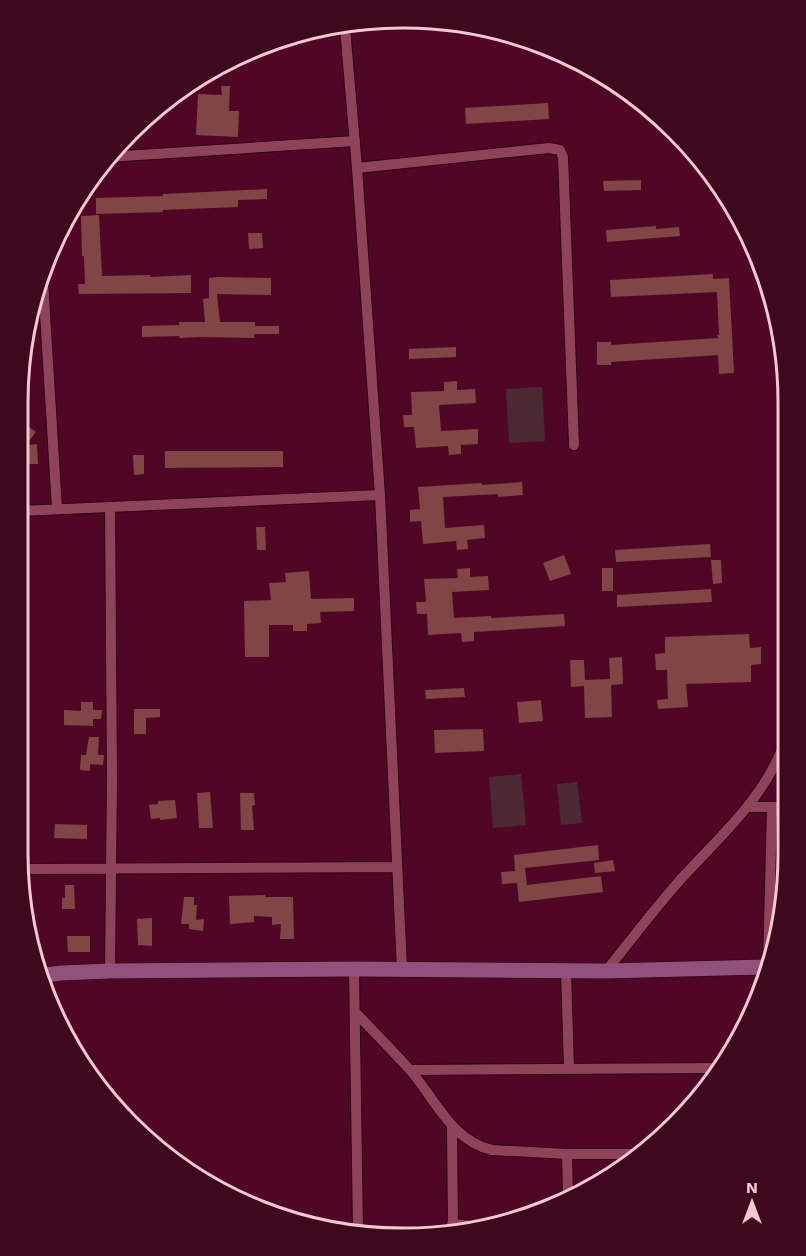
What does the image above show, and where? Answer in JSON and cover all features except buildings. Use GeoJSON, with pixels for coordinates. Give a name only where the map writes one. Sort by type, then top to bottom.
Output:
{"type":"FeatureCollection","features":[{"type":"Feature","properties":{"kind":"street"},"geometry":{"type":"LineString","coordinates":[[345,33],[380,495],[402,969]]}},
{"type":"Feature","properties":{"kind":"street"},"geometry":{"type":"LineString","coordinates":[[121,156],[355,141]]}},
{"type":"Feature","properties":{"kind":"street"},"geometry":{"type":"LineString","coordinates":[[357,168],[549,148],[560,150],[564,157],[574,445]]}},
{"type":"Feature","properties":{"kind":"street"},"geometry":{"type":"LineString","coordinates":[[43,300],[57,509]]}},
{"type":"Feature","properties":{"kind":"street"},"geometry":{"type":"LineString","coordinates":[[29,511],[380,495]]}},
{"type":"Feature","properties":{"kind":"street"},"geometry":{"type":"LineString","coordinates":[[110,507],[112,868],[110,971]]}},
{"type":"Feature","properties":{"kind":"street"},"geometry":{"type":"LineString","coordinates":[[606,971],[651,914],[748,807],[767,781],[778,758]]}},
{"type":"Feature","properties":{"kind":"street"},"geometry":{"type":"LineString","coordinates":[[748,807],[778,808]]}},
{"type":"Feature","properties":{"kind":"street"},"geometry":{"type":"LineString","coordinates":[[769,931],[772,808]]}},
{"type":"Feature","properties":{"kind":"street"},"geometry":{"type":"LineString","coordinates":[[29,869],[397,867]]}},
{"type":"Feature","properties":{"kind":"street"},"geometry":{"type":"LineString","coordinates":[[49,975],[110,971],[402,969],[606,971],[760,966]]}},
{"type":"Feature","properties":{"kind":"street"},"geometry":{"type":"LineString","coordinates":[[354,969],[358,1224]]}},
{"type":"Feature","properties":{"kind":"street"},"geometry":{"type":"LineString","coordinates":[[566,971],[569,1068]]}},
{"type":"Feature","properties":{"kind":"street"},"geometry":{"type":"LineString","coordinates":[[355,1012],[410,1070],[452,1127],[471,1143],[492,1150],[625,1154]]}},
{"type":"Feature","properties":{"kind":"street"},"geometry":{"type":"LineString","coordinates":[[410,1070],[709,1068]]}},
{"type":"Feature","properties":{"kind":"street"},"geometry":{"type":"LineString","coordinates":[[452,1127],[453,1224]]}},
{"type":"Feature","properties":{"kind":"street"},"geometry":{"type":"LineString","coordinates":[[567,1154],[568,1190]]}},
{"type":"Feature","properties":{"kind":"shaded area"},"geometry":{"type":"Polygon","coordinates":[[[542,387],[545,441],[509,443],[506,389],[542,387]]]}},
{"type":"Feature","properties":{"kind":"shaded area"},"geometry":{"type":"Polygon","coordinates":[[[521,774],[526,825],[493,828],[489,777],[521,774]]]}},
{"type":"Feature","properties":{"kind":"shaded area"},"geometry":{"type":"Polygon","coordinates":[[[577,782],[582,823],[561,825],[557,784],[577,782]]]}}]}
